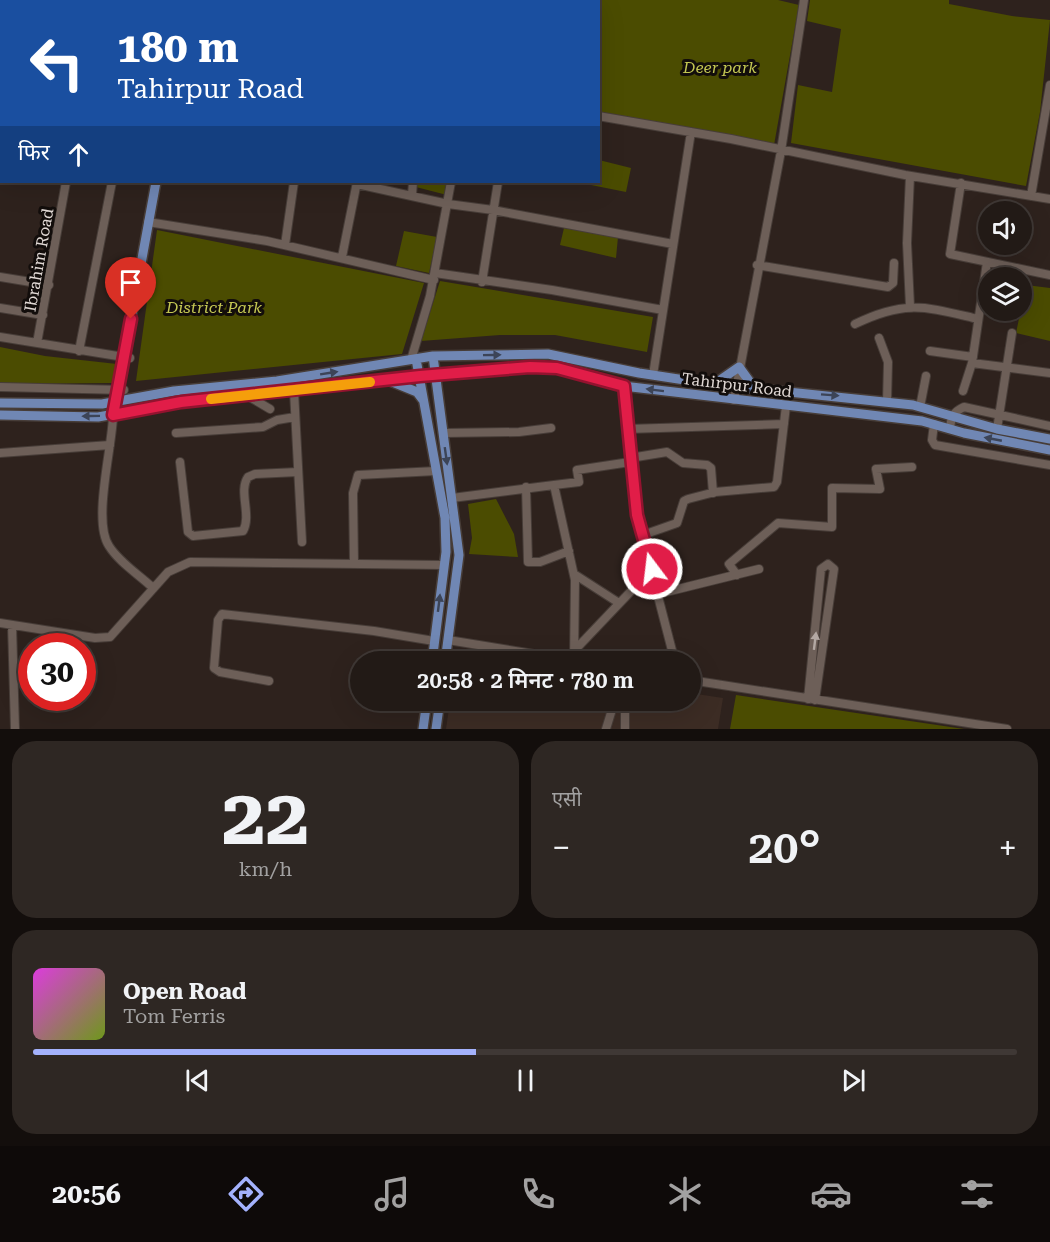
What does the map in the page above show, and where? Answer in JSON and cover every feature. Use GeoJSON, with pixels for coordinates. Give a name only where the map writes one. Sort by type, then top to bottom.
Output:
{"type":"FeatureCollection","features":[{"type":"Feature","properties":{"kind":"main road"},"geometry":{"type":"LineString","coordinates":[[117,414],[156,183]]}},
{"type":"Feature","properties":{"kind":"main road"},"geometry":{"type":"LineString","coordinates":[[150,222],[160,183]]}},
{"type":"Feature","properties":{"kind":"main road","name":"Tahirpur Road"},"geometry":{"type":"LineString","coordinates":[[0,403],[102,404],[121,395],[277,381],[433,356],[548,354],[713,385],[920,407],[997,429],[1050,439]]}},
{"type":"Feature","properties":{"kind":"main road"},"geometry":{"type":"LineString","coordinates":[[433,356],[459,555],[446,651]]}},
{"type":"Feature","properties":{"kind":"main road"},"geometry":{"type":"LineString","coordinates":[[414,359],[420,376],[445,519],[444,565],[433,651]]}},
{"type":"Feature","properties":{"kind":"main road","name":"Tahirpur Road"},"geometry":{"type":"LineString","coordinates":[[0,415],[117,414],[181,402],[420,376],[530,367],[557,368],[624,386],[934,424],[1050,450]]}},
{"type":"Feature","properties":{"kind":"main road"},"geometry":{"type":"LineString","coordinates":[[713,385],[739,367],[755,389]]}},
{"type":"Feature","properties":{"kind":"main road"},"geometry":{"type":"LineString","coordinates":[[387,380],[417,392],[423,400]]}},
{"type":"Feature","properties":{"kind":"main road"},"geometry":{"type":"LineString","coordinates":[[423,729],[425,711]]}},
{"type":"Feature","properties":{"kind":"main road"},"geometry":{"type":"LineString","coordinates":[[436,729],[438,711]]}},
{"type":"Feature","properties":{"kind":"street"},"geometry":{"type":"LineString","coordinates":[[734,399],[757,265],[781,151],[804,0]]}},
{"type":"Feature","properties":{"kind":"street"},"geometry":{"type":"LineString","coordinates":[[1031,196],[1049,102],[1050,85]]}},
{"type":"Feature","properties":{"kind":"street"},"geometry":{"type":"LineString","coordinates":[[600,116],[910,176],[1050,199]]}},
{"type":"Feature","properties":{"kind":"street"},"geometry":{"type":"LineString","coordinates":[[653,375],[690,132]]}},
{"type":"Feature","properties":{"kind":"street"},"geometry":{"type":"LineString","coordinates":[[910,176],[907,243],[910,306]]}},
{"type":"Feature","properties":{"kind":"street","name":"Ibrahim Road"},"geometry":{"type":"LineString","coordinates":[[37,343],[66,183]]}},
{"type":"Feature","properties":{"kind":"street"},"geometry":{"type":"LineString","coordinates":[[79,351],[112,183]]}},
{"type":"Feature","properties":{"kind":"street"},"geometry":{"type":"LineString","coordinates":[[285,245],[294,183]]}},
{"type":"Feature","properties":{"kind":"street"},"geometry":{"type":"LineString","coordinates":[[342,257],[357,183],[448,204],[493,210],[673,244]]}},
{"type":"Feature","properties":{"kind":"street"},"geometry":{"type":"LineString","coordinates":[[412,195],[413,183]]}},
{"type":"Feature","properties":{"kind":"street"},"geometry":{"type":"LineString","coordinates":[[414,359],[434,277],[451,183]]}},
{"type":"Feature","properties":{"kind":"street"},"geometry":{"type":"LineString","coordinates":[[482,282],[498,183]]}},
{"type":"Feature","properties":{"kind":"street"},"geometry":{"type":"LineString","coordinates":[[961,183],[951,254],[1050,275]]}},
{"type":"Feature","properties":{"kind":"street"},"geometry":{"type":"LineString","coordinates":[[150,222],[285,245],[434,277],[552,290],[663,310]]}},
{"type":"Feature","properties":{"kind":"street"},"geometry":{"type":"LineString","coordinates":[[986,267],[987,262]]}},
{"type":"Feature","properties":{"kind":"street"},"geometry":{"type":"LineString","coordinates":[[757,265],[888,288],[893,283],[894,263]]}},
{"type":"Feature","properties":{"kind":"street"},"geometry":{"type":"LineString","coordinates":[[0,277],[49,285]]}},
{"type":"Feature","properties":{"kind":"street"},"geometry":{"type":"LineString","coordinates":[[855,324],[910,306],[978,319],[972,360],[963,391]]}},
{"type":"Feature","properties":{"kind":"street"},"geometry":{"type":"LineString","coordinates":[[0,308],[43,315]]}},
{"type":"Feature","properties":{"kind":"street"},"geometry":{"type":"LineString","coordinates":[[997,429],[1012,333]]}},
{"type":"Feature","properties":{"kind":"street"},"geometry":{"type":"LineString","coordinates":[[0,337],[127,358]]}},
{"type":"Feature","properties":{"kind":"street"},"geometry":{"type":"LineString","coordinates":[[879,338],[888,362],[887,402]]}},
{"type":"Feature","properties":{"kind":"street"},"geometry":{"type":"LineString","coordinates":[[930,351],[1008,367],[1050,371]]}},
{"type":"Feature","properties":{"kind":"street"},"geometry":{"type":"LineString","coordinates":[[920,407],[926,376]]}},
{"type":"Feature","properties":{"kind":"street"},"geometry":{"type":"LineString","coordinates":[[624,386],[630,460],[643,535],[672,651]]}},
{"type":"Feature","properties":{"kind":"street"},"geometry":{"type":"LineString","coordinates":[[0,387],[121,395]]}},
{"type":"Feature","properties":{"kind":"street"},"geometry":{"type":"LineString","coordinates":[[294,391],[302,542]]}},
{"type":"Feature","properties":{"kind":"street"},"geometry":{"type":"LineString","coordinates":[[248,396],[270,409]]}},
{"type":"Feature","properties":{"kind":"street"},"geometry":{"type":"LineString","coordinates":[[643,535],[677,524],[684,501],[713,493],[774,487],[777,482],[786,406]]}},
{"type":"Feature","properties":{"kind":"street"},"geometry":{"type":"LineString","coordinates":[[950,429],[951,417],[956,410],[964,407],[1050,426]]}},
{"type":"Feature","properties":{"kind":"street"},"geometry":{"type":"LineString","coordinates":[[117,414],[105,465],[105,538],[117,555],[152,587]]}},
{"type":"Feature","properties":{"kind":"street"},"geometry":{"type":"LineString","coordinates":[[176,433],[263,427],[278,420],[295,417]]}},
{"type":"Feature","properties":{"kind":"street"},"geometry":{"type":"LineString","coordinates":[[627,429],[784,424]]}},
{"type":"Feature","properties":{"kind":"street"},"geometry":{"type":"LineString","coordinates":[[934,424],[932,440],[935,445],[1050,465]]}},
{"type":"Feature","properties":{"kind":"street"},"geometry":{"type":"LineString","coordinates":[[443,433],[519,432],[550,428]]}},
{"type":"Feature","properties":{"kind":"street"},"geometry":{"type":"LineString","coordinates":[[0,453],[110,445]]}},
{"type":"Feature","properties":{"kind":"street"},"geometry":{"type":"LineString","coordinates":[[452,498],[579,482],[577,470],[667,452],[683,463],[707,465],[711,468],[713,493]]}},
{"type":"Feature","properties":{"kind":"street"},"geometry":{"type":"LineString","coordinates":[[180,462],[187,528],[193,536],[243,531],[246,522],[244,485],[248,477],[255,474],[298,472]]}},
{"type":"Feature","properties":{"kind":"street"},"geometry":{"type":"LineString","coordinates":[[738,575],[729,564],[778,523],[832,527],[832,488],[880,489],[876,469],[912,467]]}},
{"type":"Feature","properties":{"kind":"street"},"geometry":{"type":"LineString","coordinates":[[354,563],[353,493],[358,475],[436,471]]}},
{"type":"Feature","properties":{"kind":"street"},"geometry":{"type":"LineString","coordinates":[[554,485],[574,574],[574,651]]}},
{"type":"Feature","properties":{"kind":"street"},"geometry":{"type":"LineString","coordinates":[[526,488],[528,562],[540,562],[569,551]]}},
{"type":"Feature","properties":{"kind":"street"},"geometry":{"type":"LineString","coordinates":[[0,623],[104,638],[116,633],[152,587],[177,565],[190,562],[444,565]]}},
{"type":"Feature","properties":{"kind":"street"},"geometry":{"type":"LineString","coordinates":[[828,564],[834,568],[812,700],[821,569],[828,564]]}},
{"type":"Feature","properties":{"kind":"street"},"geometry":{"type":"LineString","coordinates":[[574,651],[652,569]]}},
{"type":"Feature","properties":{"kind":"street"},"geometry":{"type":"LineString","coordinates":[[658,594],[759,569]]}},
{"type":"Feature","properties":{"kind":"street"},"geometry":{"type":"LineString","coordinates":[[574,574],[619,603]]}},
{"type":"Feature","properties":{"kind":"street"},"geometry":{"type":"LineString","coordinates":[[269,681],[220,672],[214,668],[217,629],[222,614],[374,631],[434,641]]}},
{"type":"Feature","properties":{"kind":"street"},"geometry":{"type":"LineString","coordinates":[[12,625],[15,729]]}},
{"type":"Feature","properties":{"kind":"street"},"geometry":{"type":"LineString","coordinates":[[448,640],[516,651]]}},
{"type":"Feature","properties":{"kind":"street"},"geometry":{"type":"LineString","coordinates":[[701,682],[1007,729]]}},
{"type":"Feature","properties":{"kind":"street"},"geometry":{"type":"LineString","coordinates":[[606,729],[612,711]]}},
{"type":"Feature","properties":{"kind":"street"},"geometry":{"type":"LineString","coordinates":[[625,711],[625,729]]}},
{"type":"Feature","properties":{"kind":"shaded area"},"geometry":{"type":"Polygon","coordinates":[[[701,695],[723,698],[718,729],[446,729],[449,711],[701,711],[701,695]]]}},
{"type":"Feature","properties":{"kind":"green space","name":"Deer park"},"geometry":{"type":"Polygon","coordinates":[[[600,0],[778,0],[799,5],[774,145],[600,112],[600,0]]]}},
{"type":"Feature","properties":{"kind":"green space"},"geometry":{"type":"Polygon","coordinates":[[[810,0],[949,0],[949,4],[1012,16],[1050,20],[1040,112],[1026,186],[791,143],[798,85],[832,92],[841,29],[807,21],[810,0]]]}},
{"type":"Feature","properties":{"kind":"green space"},"geometry":{"type":"Polygon","coordinates":[[[600,160],[631,168],[626,192],[581,183],[600,183],[600,160]]]}},
{"type":"Feature","properties":{"kind":"green space"},"geometry":{"type":"Polygon","coordinates":[[[413,183],[450,183],[447,195],[412,186],[413,183]]]}},
{"type":"Feature","properties":{"kind":"green space"},"geometry":{"type":"Polygon","coordinates":[[[564,228],[618,237],[616,258],[560,245],[564,228]]]}},
{"type":"Feature","properties":{"kind":"green space","name":"District Park"},"geometry":{"type":"Polygon","coordinates":[[[157,230],[424,283],[402,354],[136,381],[157,230]]]}},
{"type":"Feature","properties":{"kind":"green space"},"geometry":{"type":"Polygon","coordinates":[[[404,231],[437,237],[429,273],[396,266],[404,231]]]}},
{"type":"Feature","properties":{"kind":"green space"},"geometry":{"type":"Polygon","coordinates":[[[440,281],[653,317],[647,352],[555,335],[500,335],[421,341],[440,281]]]}},
{"type":"Feature","properties":{"kind":"green space"},"geometry":{"type":"Polygon","coordinates":[[[1032,286],[1050,288],[1050,341],[1016,333],[1018,321],[1032,321],[1032,286]]]}},
{"type":"Feature","properties":{"kind":"green space"},"geometry":{"type":"Polygon","coordinates":[[[0,347],[45,356],[117,364],[113,383],[0,384],[0,347]]]}},
{"type":"Feature","properties":{"kind":"green space"},"geometry":{"type":"Polygon","coordinates":[[[496,499],[514,534],[518,557],[469,554],[472,538],[468,504],[496,499]]]}},
{"type":"Feature","properties":{"kind":"green space"},"geometry":{"type":"Polygon","coordinates":[[[736,695],[964,729],[730,729],[736,695]]]}},
{"type":"Feature","properties":{"kind":"slow traffic"},"geometry":{"type":"LineString","coordinates":[[211,399],[370,382]]}},
{"type":"Feature","properties":{"kind":"route"},"geometry":{"type":"LineString","coordinates":[[131,319],[113,415],[181,402],[420,376],[530,367],[557,368],[624,386],[637,515],[652,569]]}}]}
